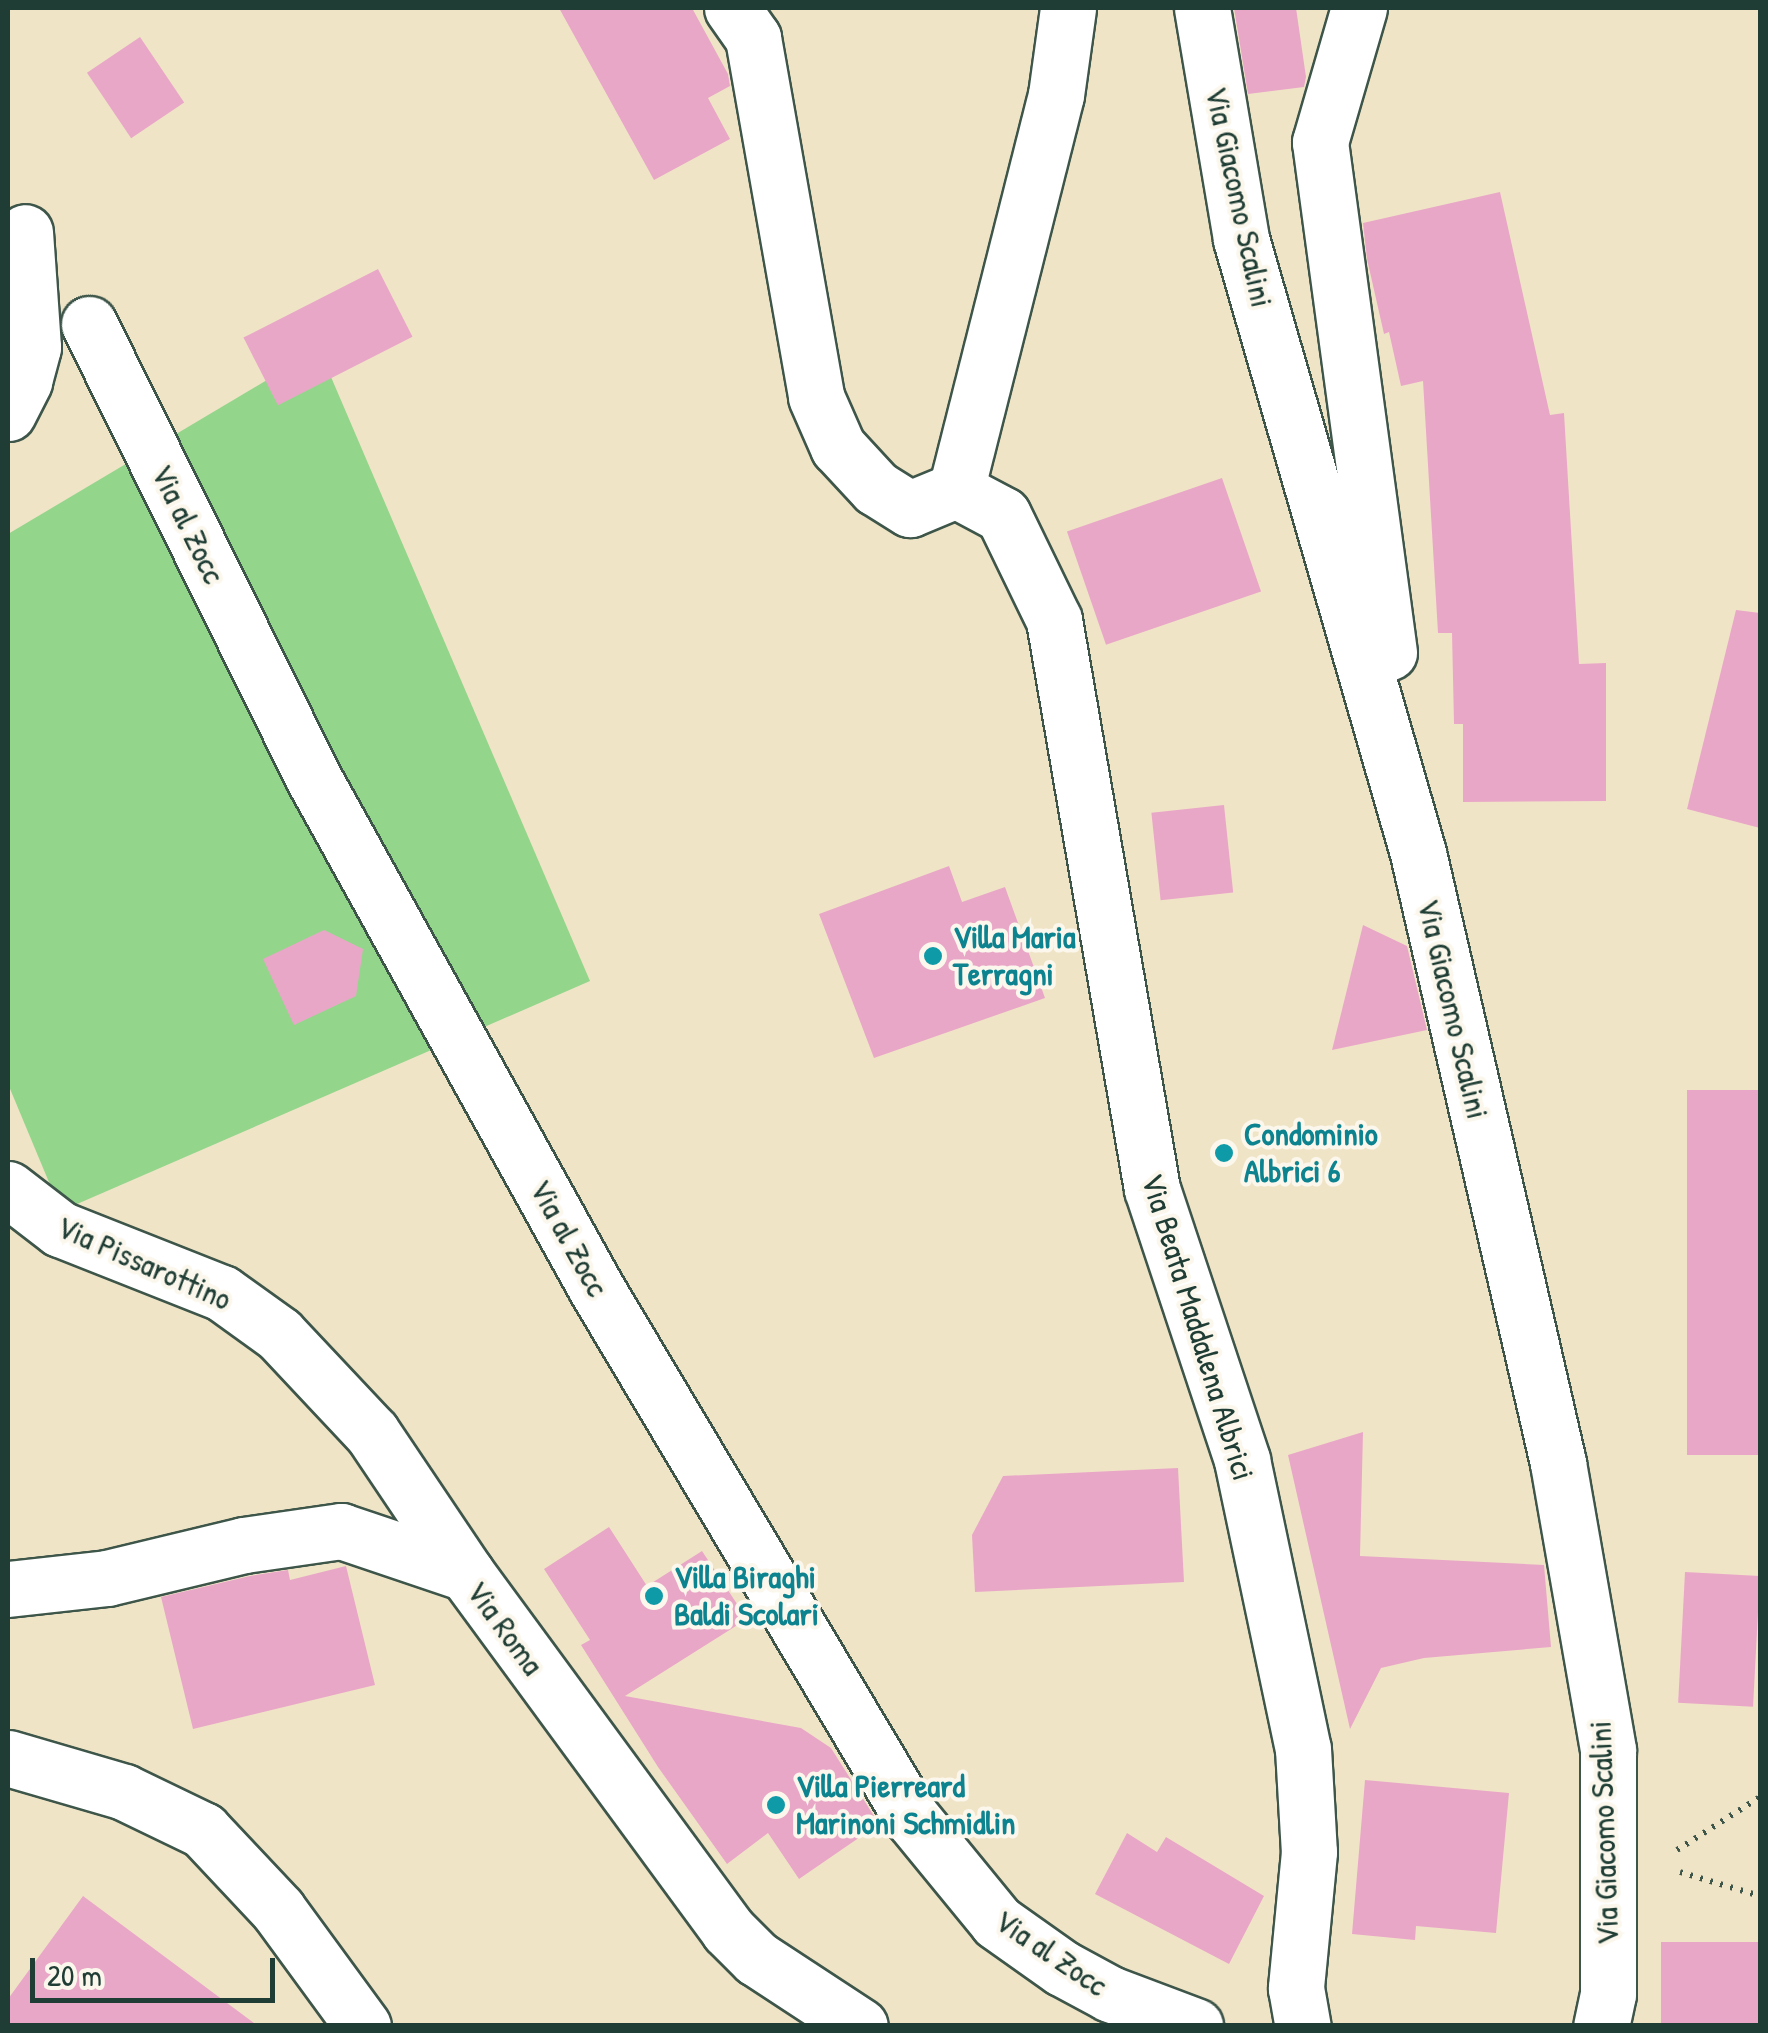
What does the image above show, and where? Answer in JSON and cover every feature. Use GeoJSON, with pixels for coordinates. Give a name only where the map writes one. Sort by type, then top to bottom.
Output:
{"type":"FeatureCollection","features":[{"type":"Feature","properties":{"kind":"street"},"geometry":{"type":"LineString","coordinates":[[756,18],[816,398],[838,447],[876,488],[910,509],[956,490],[1056,95],[1068,8]]}},
{"type":"Feature","properties":{"kind":"street","name":"Via Giacomo Scalini"},"geometry":{"type":"LineString","coordinates":[[1202,8],[1241,239],[1418,853],[1558,1464],[1608,1750],[1608,1994],[1600,2026]]}},
{"type":"Feature","properties":{"kind":"street"},"geometry":{"type":"LineString","coordinates":[[1360,8],[1320,142],[1418,853]]}},
{"type":"Feature","properties":{"kind":"street"},"geometry":{"type":"LineString","coordinates":[[8,414],[24,381],[34,346],[25,232]]}},
{"type":"Feature","properties":{"kind":"street","name":"Via al Zocc"},"geometry":{"type":"LineString","coordinates":[[90,324],[314,779],[596,1288],[912,1818],[998,1922],[1062,1968],[1110,1994],[1195,2026]]}},
{"type":"Feature","properties":{"kind":"street","name":"Via Beata Maddalena Albrici"},"geometry":{"type":"LineString","coordinates":[[956,490],[1004,515],[1054,620],[1152,1189],[1242,1460],[1303,1749],[1309,1852],[1296,1988],[1303,2026]]}},
{"type":"Feature","properties":{"kind":"street","name":"Via Pissarottino"},"geometry":{"type":"LineString","coordinates":[[8,1189],[60,1229],[222,1293],[279,1334],[372,1433],[466,1573]]}},
{"type":"Feature","properties":{"kind":"street","name":"Via Roma"},"geometry":{"type":"LineString","coordinates":[[8,1589],[108,1578],[244,1546],[341,1531],[466,1573],[728,1930],[756,1958],[860,2026]]}},
{"type":"Feature","properties":{"kind":"street"},"geometry":{"type":"LineString","coordinates":[[8,1758],[124,1792],[204,1830],[278,1910],[363,2026]]}},
{"type":"Feature","properties":{"kind":"path"},"geometry":{"type":"LineString","coordinates":[[1670,1855],[1760,1796]]}},
{"type":"Feature","properties":{"kind":"path"},"geometry":{"type":"LineString","coordinates":[[1673,1870],[1760,1896]]}},
{"type":"Feature","properties":{"kind":"green space"},"geometry":{"type":"Polygon","coordinates":[[[319,349],[590,981],[61,1211],[8,1084],[8,534],[319,349]]]}},
{"type":"Feature","properties":{"kind":"building"},"geometry":{"type":"Polygon","coordinates":[[[559,8],[692,8],[728,74],[730,86],[708,98],[730,139],[654,180],[559,8]]]}},
{"type":"Feature","properties":{"kind":"building"},"geometry":{"type":"Polygon","coordinates":[[[1234,8],[1296,8],[1304,87],[1248,94],[1234,8]]]}},
{"type":"Feature","properties":{"kind":"building"},"geometry":{"type":"Polygon","coordinates":[[[140,37],[184,102],[131,138],[87,73],[140,37]]]}},
{"type":"Feature","properties":{"kind":"building"},"geometry":{"type":"Polygon","coordinates":[[[1500,192],[1550,415],[1564,413],[1579,664],[1606,663],[1606,801],[1463,802],[1463,724],[1454,724],[1452,633],[1438,633],[1423,381],[1401,386],[1367,259],[1363,223],[1500,192]]]}},
{"type":"Feature","properties":{"kind":"building"},"geometry":{"type":"Polygon","coordinates":[[[378,269],[413,337],[278,405],[243,338],[378,269]]]}},
{"type":"Feature","properties":{"kind":"building"},"geometry":{"type":"Polygon","coordinates":[[[1222,478],[1261,591],[1106,645],[1067,531],[1222,478]]]}},
{"type":"Feature","properties":{"kind":"building"},"geometry":{"type":"Polygon","coordinates":[[[1736,610],[1760,613],[1760,828],[1687,809],[1736,610]]]}},
{"type":"Feature","properties":{"kind":"building"},"geometry":{"type":"Polygon","coordinates":[[[1224,805],[1233,893],[1161,900],[1151,813],[1224,805]]]}},
{"type":"Feature","properties":{"kind":"building","name":"Villa Maria Terragni"},"geometry":{"type":"Polygon","coordinates":[[[949,866],[962,902],[1005,887],[1045,998],[874,1058],[819,914],[949,866]]]}},
{"type":"Feature","properties":{"kind":"building"},"geometry":{"type":"Polygon","coordinates":[[[1363,925],[1407,946],[1427,1030],[1332,1050],[1363,925]]]}},
{"type":"Feature","properties":{"kind":"building"},"geometry":{"type":"Polygon","coordinates":[[[324,930],[363,949],[356,996],[294,1025],[263,959],[324,930]]]}},
{"type":"Feature","properties":{"kind":"building"},"geometry":{"type":"Polygon","coordinates":[[[1687,1090],[1760,1090],[1760,1455],[1687,1455],[1687,1090]]]}},
{"type":"Feature","properties":{"kind":"building"},"geometry":{"type":"Polygon","coordinates":[[[1363,1432],[1360,1556],[1544,1565],[1551,1647],[1424,1658],[1381,1668],[1350,1729],[1288,1455],[1363,1432]]]}},
{"type":"Feature","properties":{"kind":"building"},"geometry":{"type":"Polygon","coordinates":[[[1178,1468],[1184,1582],[975,1592],[972,1535],[1003,1476],[1178,1468]]]}},
{"type":"Feature","properties":{"kind":"building"},"geometry":{"type":"Polygon","coordinates":[[[609,1527],[647,1586],[702,1551],[747,1619],[625,1696],[801,1728],[831,1748],[879,1824],[799,1879],[768,1833],[727,1864],[658,1767],[581,1645],[590,1640],[544,1569],[609,1527]]]}},
{"type":"Feature","properties":{"kind":"building"},"geometry":{"type":"Polygon","coordinates":[[[346,1566],[375,1685],[193,1729],[161,1597],[250,1576],[288,1570],[290,1580],[346,1566]]]}},
{"type":"Feature","properties":{"kind":"building"},"geometry":{"type":"Polygon","coordinates":[[[1685,1572],[1760,1576],[1753,1707],[1678,1703],[1685,1572]]]}},
{"type":"Feature","properties":{"kind":"building"},"geometry":{"type":"Polygon","coordinates":[[[1365,1780],[1509,1793],[1496,1933],[1416,1926],[1415,1940],[1352,1934],[1365,1780]]]}},
{"type":"Feature","properties":{"kind":"building"},"geometry":{"type":"Polygon","coordinates":[[[1127,1833],[1157,1852],[1166,1837],[1264,1896],[1229,1964],[1095,1894],[1127,1833]]]}},
{"type":"Feature","properties":{"kind":"building"},"geometry":{"type":"Polygon","coordinates":[[[83,1896],[258,2026],[8,2026],[8,1999],[83,1896]]]}},
{"type":"Feature","properties":{"kind":"building"},"geometry":{"type":"Polygon","coordinates":[[[1661,1942],[1760,1942],[1760,2026],[1661,2026],[1661,1942]]]}},
{"type":"Feature","properties":{"kind":"place","name":"Villa Maria Terragni"},"geometry":{"type":"Point","coordinates":[933,956]}},
{"type":"Feature","properties":{"kind":"place","name":"Condominio Albrici 6"},"geometry":{"type":"Point","coordinates":[1224,1153]}},
{"type":"Feature","properties":{"kind":"place","name":"Villa Biraghi Baldi Scolari"},"geometry":{"type":"Point","coordinates":[654,1596]}},
{"type":"Feature","properties":{"kind":"place","name":"Villa Pierreard Marinoni Schmidlin"},"geometry":{"type":"Point","coordinates":[776,1805]}}]}
